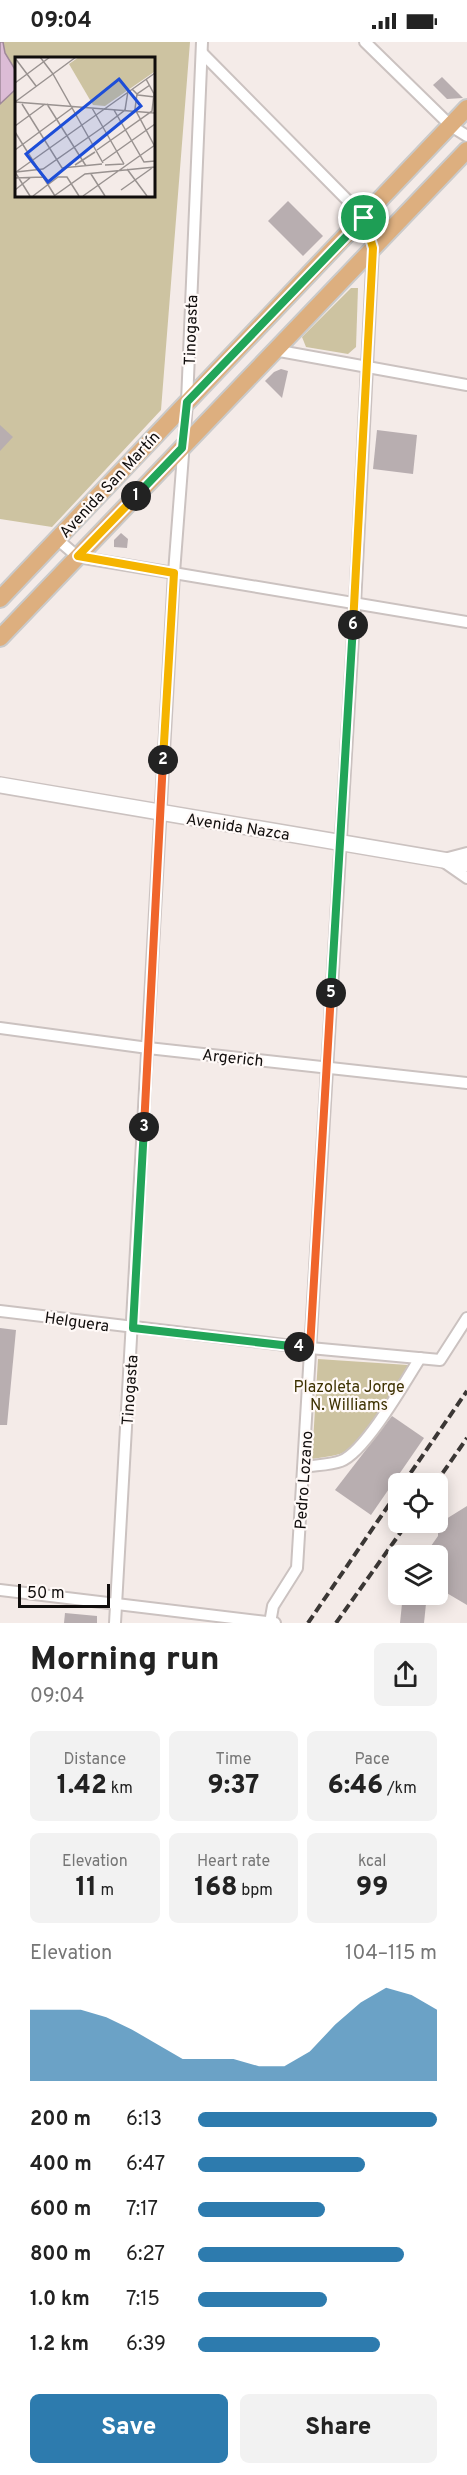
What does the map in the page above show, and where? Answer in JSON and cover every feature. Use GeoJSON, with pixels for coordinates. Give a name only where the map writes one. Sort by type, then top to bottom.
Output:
{"type":"FeatureCollection","features":[{"type":"Feature","properties":{"kind":"main road","name":"Avenida San Martín"},"geometry":{"type":"LineString","coordinates":[[0,599],[467,108]]}},
{"type":"Feature","properties":{"kind":"main road","name":"Avenida San Martín"},"geometry":{"type":"LineString","coordinates":[[0,638],[467,150]]}},
{"type":"Feature","properties":{"kind":"main road","name":"Avenida Nazca"},"geometry":{"type":"LineString","coordinates":[[0,784],[467,864]]}},
{"type":"Feature","properties":{"kind":"street"},"geometry":{"type":"LineString","coordinates":[[365,42],[451,126],[467,136]]}},
{"type":"Feature","properties":{"kind":"street"},"geometry":{"type":"LineString","coordinates":[[202,47],[364,218]]}},
{"type":"Feature","properties":{"kind":"street","name":"Tinogasta"},"geometry":{"type":"LineString","coordinates":[[115,1623],[174,573],[187,402],[202,47]]}},
{"type":"Feature","properties":{"kind":"street","name":"Pedro Lozano"},"geometry":{"type":"LineString","coordinates":[[270,1623],[273,1606],[297,1568],[304,1467],[355,604],[373,248],[364,218]]}},
{"type":"Feature","properties":{"kind":"street"},"geometry":{"type":"LineString","coordinates":[[274,350],[467,384]]}},
{"type":"Feature","properties":{"kind":"street"},"geometry":{"type":"LineString","coordinates":[[57,539],[78,556],[467,622]]}},
{"type":"Feature","properties":{"kind":"street","name":"Avenida Nazca"},"geometry":{"type":"LineString","coordinates":[[442,860],[467,853]]}},
{"type":"Feature","properties":{"kind":"street","name":"Avenida Nazca"},"geometry":{"type":"LineString","coordinates":[[442,860],[467,878]]}},
{"type":"Feature","properties":{"kind":"street","name":"Argerich"},"geometry":{"type":"LineString","coordinates":[[0,1028],[148,1048],[467,1083]]}},
{"type":"Feature","properties":{"kind":"street","name":"Helguera"},"geometry":{"type":"LineString","coordinates":[[0,1311],[310,1348],[440,1360],[467,1318]]}},
{"type":"Feature","properties":{"kind":"street"},"geometry":{"type":"LineString","coordinates":[[304,1467],[340,1462],[354,1453],[390,1405],[420,1358]]}},
{"type":"Feature","properties":{"kind":"street"},"geometry":{"type":"LineString","coordinates":[[0,1590],[275,1623]]}},
{"type":"Feature","properties":{"kind":"green space"},"geometry":{"type":"Polygon","coordinates":[[[0,42],[190,42],[161,410],[52,527],[0,519],[0,42]]]}},
{"type":"Feature","properties":{"kind":"green space"},"geometry":{"type":"Polygon","coordinates":[[[351,288],[358,288],[356,347],[348,354],[306,347],[302,337],[351,288]]]}},
{"type":"Feature","properties":{"kind":"green space","name":"Plazoleta Jorge N. Williams"},"geometry":{"type":"Polygon","coordinates":[[[318,1359],[408,1365],[381,1410],[356,1444],[340,1454],[312,1459],[318,1359]]]}},
{"type":"Feature","properties":{"kind":"shaded area"},"geometry":{"type":"Polygon","coordinates":[[[0,42],[3,42],[5,53],[15,69],[15,90],[0,104],[0,42]]]}},
{"type":"Feature","properties":{"kind":"building"},"geometry":{"type":"Polygon","coordinates":[[[442,77],[463,98],[447,99],[433,85],[442,77]]]}},
{"type":"Feature","properties":{"kind":"building"},"geometry":{"type":"Polygon","coordinates":[[[288,201],[323,236],[303,256],[268,221],[288,201]]]}},
{"type":"Feature","properties":{"kind":"building"},"geometry":{"type":"Polygon","coordinates":[[[281,369],[288,371],[282,398],[265,381],[281,369]]]}},
{"type":"Feature","properties":{"kind":"building"},"geometry":{"type":"Polygon","coordinates":[[[0,425],[13,437],[0,451],[0,425]]]}},
{"type":"Feature","properties":{"kind":"building"},"geometry":{"type":"Polygon","coordinates":[[[377,430],[417,435],[413,474],[373,469],[377,430]]]}},
{"type":"Feature","properties":{"kind":"building"},"geometry":{"type":"Polygon","coordinates":[[[121,533],[128,539],[127,548],[114,547],[114,540],[121,533]]]}},
{"type":"Feature","properties":{"kind":"building"},"geometry":{"type":"Polygon","coordinates":[[[0,1328],[16,1330],[7,1425],[0,1425],[0,1328]]]}},
{"type":"Feature","properties":{"kind":"building"},"geometry":{"type":"Polygon","coordinates":[[[392,1416],[424,1438],[400,1473],[388,1473],[388,1490],[371,1515],[335,1490],[392,1416]]]}},
{"type":"Feature","properties":{"kind":"building"},"geometry":{"type":"Polygon","coordinates":[[[467,1506],[467,1605],[448,1594],[448,1545],[432,1545],[438,1533],[448,1533],[448,1518],[467,1506]]]}},
{"type":"Feature","properties":{"kind":"building"},"geometry":{"type":"Polygon","coordinates":[[[402,1605],[426,1605],[424,1623],[400,1623],[402,1605]]]}},
{"type":"Feature","properties":{"kind":"building"},"geometry":{"type":"Polygon","coordinates":[[[65,1613],[97,1616],[97,1623],[64,1623],[65,1613]]]}},
{"type":"Feature","properties":{"kind":"railway"},"geometry":{"type":"LineString","coordinates":[[411,1473],[467,1391]]}},
{"type":"Feature","properties":{"kind":"railway"},"geometry":{"type":"LineString","coordinates":[[443,1473],[467,1438]]}},
{"type":"Feature","properties":{"kind":"railway"},"geometry":{"type":"LineString","coordinates":[[308,1623],[388,1506]]}},
{"type":"Feature","properties":{"kind":"railway"},"geometry":{"type":"LineString","coordinates":[[336,1623],[400,1533]]}},
{"type":"Feature","properties":{"kind":"route"},"geometry":{"type":"LineString","coordinates":[[364,218],[373,248],[355,604],[310,1348],[133,1328],[174,573],[78,556],[182,448],[187,402],[364,218]]}}]}
